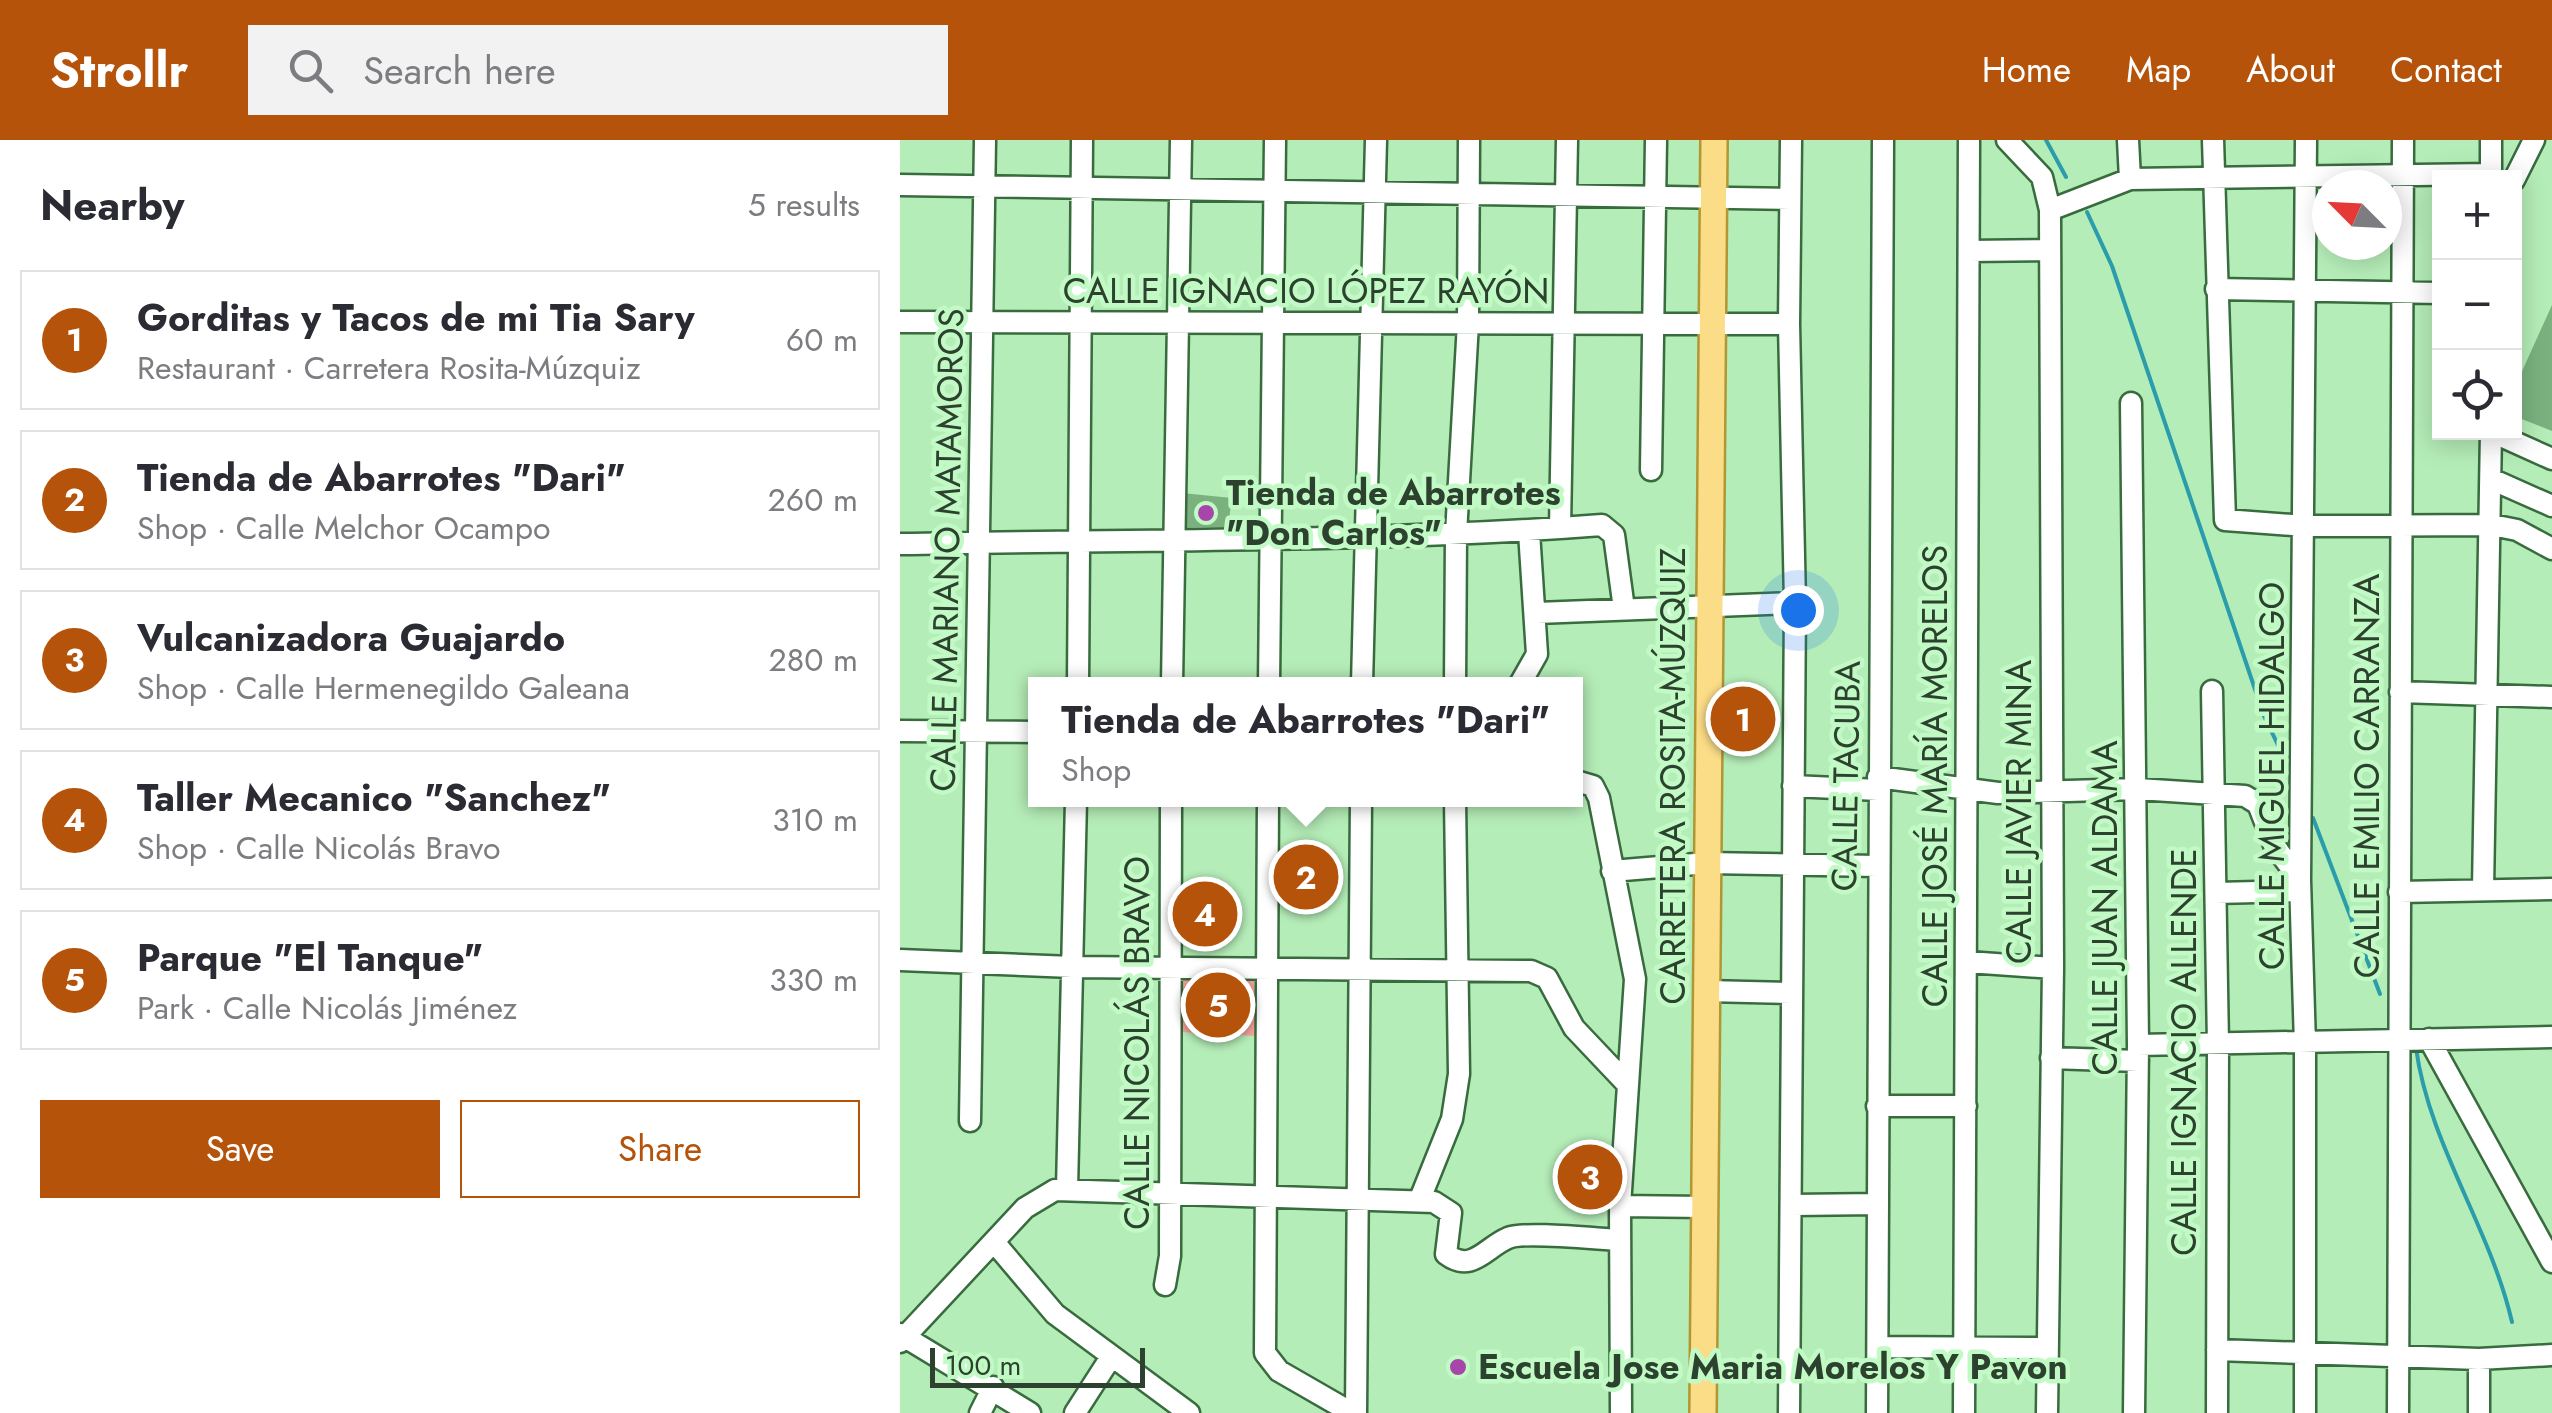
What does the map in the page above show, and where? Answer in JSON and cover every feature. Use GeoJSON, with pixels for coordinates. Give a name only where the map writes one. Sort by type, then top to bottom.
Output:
{"type":"FeatureCollection","features":[{"type":"Feature","properties":{"kind":"main road","name":"CARRETERA ROSITA-MÚZQUIZ"},"geometry":{"type":"LineString","coordinates":[[1703,1413],[1714,140]]}},
{"type":"Feature","properties":{"kind":"street","name":"CALLE MARIANO MATAMOROS"},"geometry":{"type":"LineString","coordinates":[[970,1122],[976,961],[985,140]]}},
{"type":"Feature","properties":{"kind":"street"},"geometry":{"type":"LineString","coordinates":[[1078,677],[1082,140]]}},
{"type":"Feature","properties":{"kind":"street"},"geometry":{"type":"LineString","coordinates":[[1172,677],[1181,140]]}},
{"type":"Feature","properties":{"kind":"street"},"geometry":{"type":"LineString","coordinates":[[1269,677],[1275,140]]}},
{"type":"Feature","properties":{"kind":"street"},"geometry":{"type":"LineString","coordinates":[[1362,677],[1376,140]]}},
{"type":"Feature","properties":{"kind":"street"},"geometry":{"type":"LineString","coordinates":[[1455,677],[1456,534],[1468,323],[1469,140]]}},
{"type":"Feature","properties":{"kind":"street"},"geometry":{"type":"LineString","coordinates":[[1560,528],[1567,140]]}},
{"type":"Feature","properties":{"kind":"street"},"geometry":{"type":"LineString","coordinates":[[1651,470],[1656,140]]}},
{"type":"Feature","properties":{"kind":"street"},"geometry":{"type":"LineString","coordinates":[[1789,1413],[1794,603],[1789,324],[1791,140]]}},
{"type":"Feature","properties":{"kind":"street","name":"CALLE TACUBA"},"geometry":{"type":"LineString","coordinates":[[1876,1413],[1883,140]]}},
{"type":"Feature","properties":{"kind":"street","name":"CALLE JOSÉ MARÍA MORELOS"},"geometry":{"type":"LineString","coordinates":[[1964,1413],[1969,140]]}},
{"type":"Feature","properties":{"kind":"street"},"geometry":{"type":"LineString","coordinates":[[2007,140],[2042,176],[2050,210],[2130,178],[2312,176]]}},
{"type":"Feature","properties":{"kind":"street"},"geometry":{"type":"LineString","coordinates":[[2128,140],[2130,178]]}},
{"type":"Feature","properties":{"kind":"street"},"geometry":{"type":"LineString","coordinates":[[2213,140],[2225,520],[2305,526],[2492,526],[2517,530],[2552,548]]}},
{"type":"Feature","properties":{"kind":"street","name":"CALLE MIGUEL HIDALGO"},"geometry":{"type":"LineString","coordinates":[[2305,1413],[2305,1045],[2300,886],[2306,140]]}},
{"type":"Feature","properties":{"kind":"street","name":"CALLE EMILIO CARRANZA"},"geometry":{"type":"LineString","coordinates":[[2401,170],[2403,140]]}},
{"type":"Feature","properties":{"kind":"street"},"geometry":{"type":"LineString","coordinates":[[2490,170],[2491,140]]}},
{"type":"Feature","properties":{"kind":"street"},"geometry":{"type":"LineString","coordinates":[[2519,170],[2534,140]]}},
{"type":"Feature","properties":{"kind":"street"},"geometry":{"type":"LineString","coordinates":[[2402,176],[2432,176]]}},
{"type":"Feature","properties":{"kind":"street"},"geometry":{"type":"LineString","coordinates":[[900,185],[1568,192],[1790,199]]}},
{"type":"Feature","properties":{"kind":"street","name":"CALLE JAVIER MINA"},"geometry":{"type":"LineString","coordinates":[[2047,1413],[2053,968],[2050,210]]}},
{"type":"Feature","properties":{"kind":"street"},"geometry":{"type":"LineString","coordinates":[[1969,251],[2048,250]]}},
{"type":"Feature","properties":{"kind":"street","name":"CALLE EMILIO CARRANZA"},"geometry":{"type":"LineString","coordinates":[[2398,1413],[2401,260]]}},
{"type":"Feature","properties":{"kind":"street"},"geometry":{"type":"LineString","coordinates":[[2216,289],[2432,293]]}},
{"type":"Feature","properties":{"kind":"street","name":"CALLE IGNACIO LÓPEZ RAYÓN"},"geometry":{"type":"LineString","coordinates":[[900,322],[1789,324]]}},
{"type":"Feature","properties":{"kind":"street","name":"CALLE JUAN ALDAMA"},"geometry":{"type":"LineString","coordinates":[[2131,403],[2138,789],[2134,1413]]}},
{"type":"Feature","properties":{"kind":"street"},"geometry":{"type":"LineString","coordinates":[[2483,890],[2491,440]]}},
{"type":"Feature","properties":{"kind":"street"},"geometry":{"type":"LineString","coordinates":[[2508,440],[2552,460]]}},
{"type":"Feature","properties":{"kind":"street"},"geometry":{"type":"LineString","coordinates":[[2491,479],[2552,506]]}},
{"type":"Feature","properties":{"kind":"street"},"geometry":{"type":"LineString","coordinates":[[900,544],[1174,537],[1365,539],[1602,525],[1612,530],[1624,608]]}},
{"type":"Feature","properties":{"kind":"street"},"geometry":{"type":"LineString","coordinates":[[1525,677],[1536,660],[1537,613],[1529,532]]}},
{"type":"Feature","properties":{"kind":"street"},"geometry":{"type":"LineString","coordinates":[[1537,613],[1794,603]]}},
{"type":"Feature","properties":{"kind":"street","name":"CALLE IGNACIO ALLENDE"},"geometry":{"type":"LineString","coordinates":[[2212,691],[2218,1045],[2217,1413]]}},
{"type":"Feature","properties":{"kind":"street"},"geometry":{"type":"LineString","coordinates":[[2400,692],[2552,697]]}},
{"type":"Feature","properties":{"kind":"street"},"geometry":{"type":"LineString","coordinates":[[900,732],[1028,732]]}},
{"type":"Feature","properties":{"kind":"street"},"geometry":{"type":"LineString","coordinates":[[1584,784],[1612,870],[1635,980],[1620,1206],[1621,1413]]}},
{"type":"Feature","properties":{"kind":"street"},"geometry":{"type":"LineString","coordinates":[[1793,786],[1878,784],[2051,792],[2138,789],[2254,800],[2274,845],[2300,886],[2216,893]]}},
{"type":"Feature","properties":{"kind":"street"},"geometry":{"type":"LineString","coordinates":[[1068,1189],[1076,807]]}},
{"type":"Feature","properties":{"kind":"street","name":"CALLE NICOLÁS BRAVO"},"geometry":{"type":"LineString","coordinates":[[1165,1285],[1170,1194],[1171,807]]}},
{"type":"Feature","properties":{"kind":"street"},"geometry":{"type":"LineString","coordinates":[[1268,807],[1264,1353],[1279,1371],[1354,1413],[1361,807]]}},
{"type":"Feature","properties":{"kind":"street"},"geometry":{"type":"LineString","coordinates":[[1420,1199],[1446,1138],[1456,1099],[1459,972],[1455,807]]}},
{"type":"Feature","properties":{"kind":"street"},"geometry":{"type":"LineString","coordinates":[[1612,870],[1708,863],[1877,866]]}},
{"type":"Feature","properties":{"kind":"street"},"geometry":{"type":"LineString","coordinates":[[2399,892],[2552,889]]}},
{"type":"Feature","properties":{"kind":"street"},"geometry":{"type":"LineString","coordinates":[[900,960],[1072,967],[1543,974],[1574,1028],[1628,1085]]}},
{"type":"Feature","properties":{"kind":"street"},"geometry":{"type":"LineString","coordinates":[[1968,962],[2053,968]]}},
{"type":"Feature","properties":{"kind":"street"},"geometry":{"type":"LineString","coordinates":[[1706,992],[1791,994]]}},
{"type":"Feature","properties":{"kind":"street"},"geometry":{"type":"LineString","coordinates":[[2051,1058],[2218,1045],[2552,1037]]}},
{"type":"Feature","properties":{"kind":"street"},"geometry":{"type":"LineString","coordinates":[[2430,1039],[2552,1262]]}},
{"type":"Feature","properties":{"kind":"street"},"geometry":{"type":"LineString","coordinates":[[1877,1106],[1966,1106]]}},
{"type":"Feature","properties":{"kind":"street"},"geometry":{"type":"LineString","coordinates":[[1030,1413],[994,1387],[902,1338],[1041,1196],[1068,1189],[1266,1199],[1420,1199],[1442,1204],[1451,1213],[1446,1254],[1457,1260],[1475,1260],[1515,1236],[1619,1240]]}},
{"type":"Feature","properties":{"kind":"street"},"geometry":{"type":"LineString","coordinates":[[1793,1205],[1877,1204]]}},
{"type":"Feature","properties":{"kind":"street"},"geometry":{"type":"LineString","coordinates":[[1620,1206],[1706,1207]]}},
{"type":"Feature","properties":{"kind":"street"},"geometry":{"type":"LineString","coordinates":[[994,1242],[1056,1314],[1188,1413]]}},
{"type":"Feature","properties":{"kind":"street"},"geometry":{"type":"LineString","coordinates":[[1878,1347],[2047,1348]]}},
{"type":"Feature","properties":{"kind":"street"},"geometry":{"type":"LineString","coordinates":[[2218,1350],[2479,1359],[2552,1355]]}},
{"type":"Feature","properties":{"kind":"street"},"geometry":{"type":"LineString","coordinates":[[1075,1413],[1111,1357]]}},
{"type":"Feature","properties":{"kind":"street"},"geometry":{"type":"LineString","coordinates":[[2479,1359],[2479,1413]]}},
{"type":"Feature","properties":{"kind":"street"},"geometry":{"type":"LineString","coordinates":[[980,1413],[994,1387]]}},
{"type":"Feature","properties":{"kind":"shaded area"},"geometry":{"type":"Polygon","coordinates":[[[1183,978],[1254,978],[1256,1036],[1181,1032],[1183,978]]]}},
{"type":"Feature","properties":{"kind":"building"},"geometry":{"type":"Polygon","coordinates":[[[2552,305],[2552,431],[2522,419],[2522,371],[2552,305]]]}},
{"type":"Feature","properties":{"kind":"building","name":"Tienda de Abarrotes \"Don Carlos\""},"geometry":{"type":"Polygon","coordinates":[[[1182,493],[1232,498],[1228,527],[1182,528],[1182,493]]]}},
{"type":"Feature","properties":{"kind":"building"},"geometry":{"type":"Polygon","coordinates":[[[1729,706],[1760,706],[1754,731],[1727,732],[1729,706]]]}},
{"type":"Feature","properties":{"kind":"building"},"geometry":{"type":"Polygon","coordinates":[[[1286,846],[1327,852],[1327,906],[1284,901],[1286,846]]]}},
{"type":"Feature","properties":{"kind":"building"},"geometry":{"type":"Polygon","coordinates":[[[1185,897],[1227,900],[1224,932],[1182,928],[1185,897]]]}},
{"type":"Feature","properties":{"kind":"building"},"geometry":{"type":"Polygon","coordinates":[[[1565,1161],[1616,1166],[1615,1193],[1563,1189],[1565,1161]]]}},
{"type":"Feature","properties":{"kind":"waterway"},"geometry":{"type":"LineString","coordinates":[[2046,140],[2066,177]]}},
{"type":"Feature","properties":{"kind":"waterway"},"geometry":{"type":"LineString","coordinates":[[2087,212],[2112,266],[2264,716],[2291,772]]}},
{"type":"Feature","properties":{"kind":"waterway"},"geometry":{"type":"LineString","coordinates":[[2313,818],[2380,994]]}},
{"type":"Feature","properties":{"kind":"waterway"},"geometry":{"type":"LineString","coordinates":[[2416,1048],[2433,1118],[2490,1253],[2512,1322]]}},
{"type":"Feature","properties":{"kind":"place","name":"Tienda de Abarrotes \"Don Carlos\""},"geometry":{"type":"Point","coordinates":[1206,513]}},
{"type":"Feature","properties":{"kind":"place","name":"Gorditas y Tacos de mi Tia Sary"},"geometry":{"type":"Point","coordinates":[1743,719]}},
{"type":"Feature","properties":{"kind":"place","name":"Tienda de Abarrotes \"Dari\""},"geometry":{"type":"Point","coordinates":[1306,877]}},
{"type":"Feature","properties":{"kind":"place","name":"Taller Mecanico \"Sanchez\""},"geometry":{"type":"Point","coordinates":[1205,914]}},
{"type":"Feature","properties":{"kind":"place","name":"Parque \"El Tanque\""},"geometry":{"type":"Point","coordinates":[1218,1005]}},
{"type":"Feature","properties":{"kind":"place","name":"Vulcanizadora Guajardo"},"geometry":{"type":"Point","coordinates":[1590,1177]}},
{"type":"Feature","properties":{"kind":"place","name":"Escuela Jose Maria Morelos Y Pavon"},"geometry":{"type":"Point","coordinates":[1458,1367]}}]}
